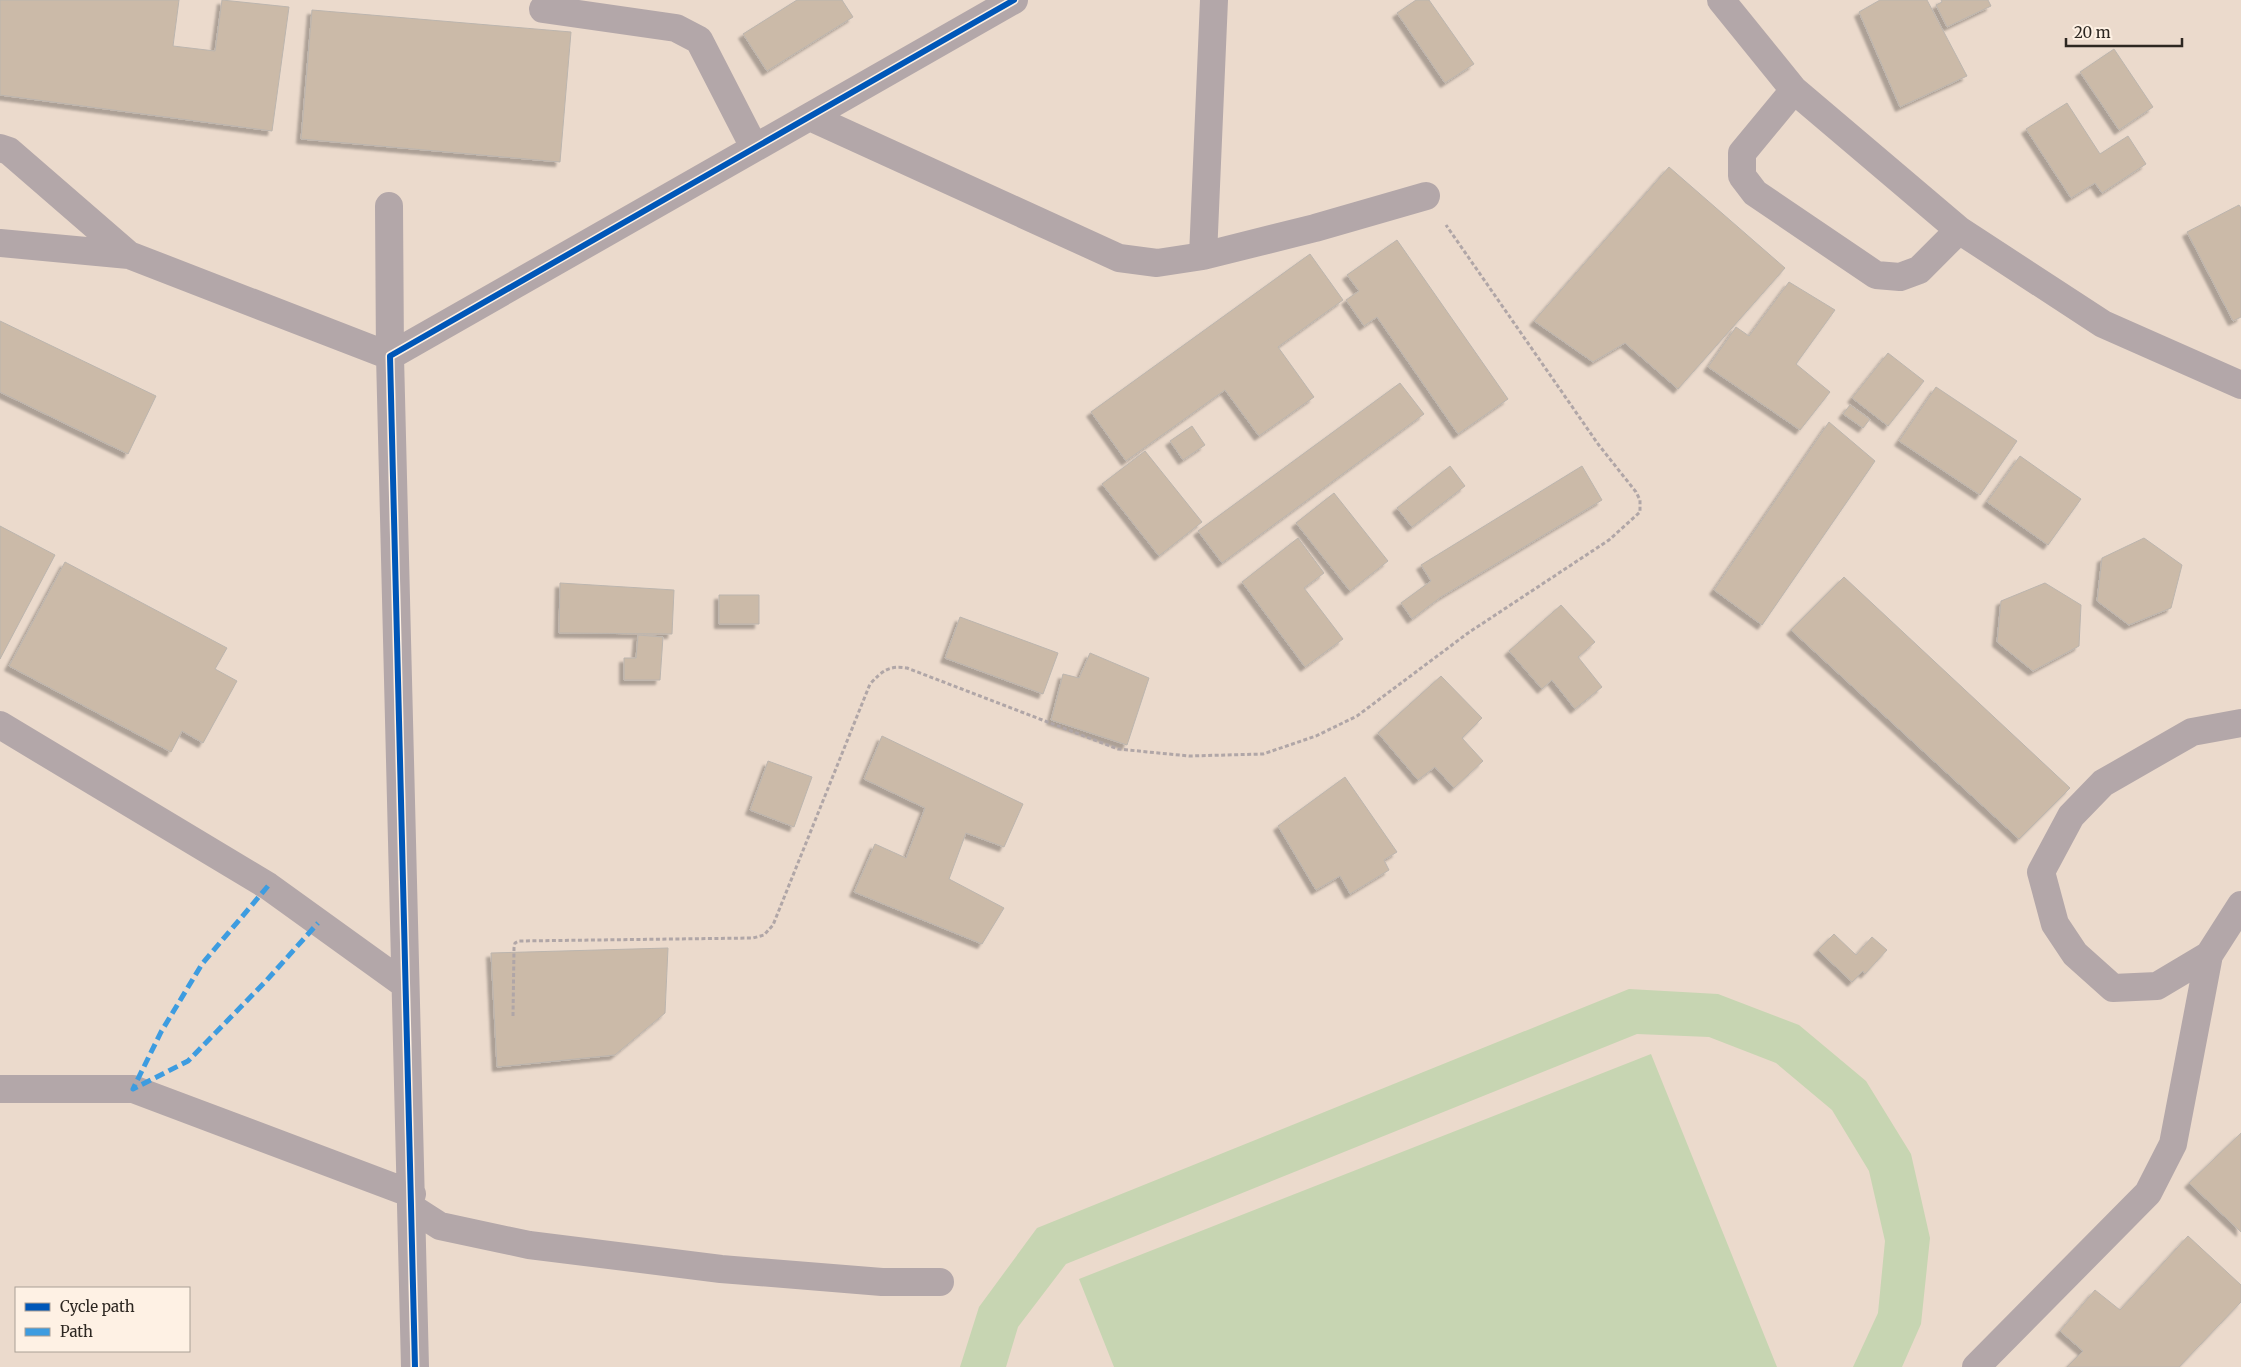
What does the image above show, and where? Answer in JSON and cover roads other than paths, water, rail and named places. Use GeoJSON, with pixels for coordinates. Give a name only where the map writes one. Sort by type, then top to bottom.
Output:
{"type":"FeatureCollection","features":[{"type":"Feature","properties":{"kind":"street"},"geometry":{"type":"LineString","coordinates":[[390,356],[1014,0]]}},
{"type":"Feature","properties":{"kind":"street"},"geometry":{"type":"LineString","coordinates":[[1203,256],[1214,0]]}},
{"type":"Feature","properties":{"kind":"street"},"geometry":{"type":"LineString","coordinates":[[1721,0],[1794,90],[1959,230],[2103,324],[2241,385]]}},
{"type":"Feature","properties":{"kind":"street"},"geometry":{"type":"LineString","coordinates":[[543,9],[676,28],[700,40],[754,147]]}},
{"type":"Feature","properties":{"kind":"street"},"geometry":{"type":"LineString","coordinates":[[1794,90],[1742,153],[1742,176],[1755,192],[1876,275],[1900,277],[1919,270],[1959,230]]}},
{"type":"Feature","properties":{"kind":"street"},"geometry":{"type":"LineString","coordinates":[[810,117],[1119,258],[1157,262],[1203,256],[1315,228],[1426,196]]}},
{"type":"Feature","properties":{"kind":"street"},"geometry":{"type":"LineString","coordinates":[[0,148],[9,151],[129,256]]}},
{"type":"Feature","properties":{"kind":"street"},"geometry":{"type":"LineString","coordinates":[[389,206],[390,356],[404,984],[412,1201],[415,1367]]}},
{"type":"Feature","properties":{"kind":"street"},"geometry":{"type":"LineString","coordinates":[[0,243],[129,256],[390,356]]}},
{"type":"Feature","properties":{"kind":"street"},"geometry":{"type":"LineString","coordinates":[[2209,955],[2157,986],[2113,988],[2075,954],[2055,924],[2041,872],[2072,816],[2103,783],[2192,732],[2241,723]]}},
{"type":"Feature","properties":{"kind":"street"},"geometry":{"type":"LineString","coordinates":[[0,725],[268,886],[404,984]]}},
{"type":"Feature","properties":{"kind":"street"},"geometry":{"type":"LineString","coordinates":[[1976,1367],[2148,1193],[2173,1144],[2209,955],[2241,905]]}},
{"type":"Feature","properties":{"kind":"street"},"geometry":{"type":"LineString","coordinates":[[0,1089],[133,1089],[412,1201],[440,1226],[529,1245],[721,1269],[882,1282],[940,1282]]}}]}
